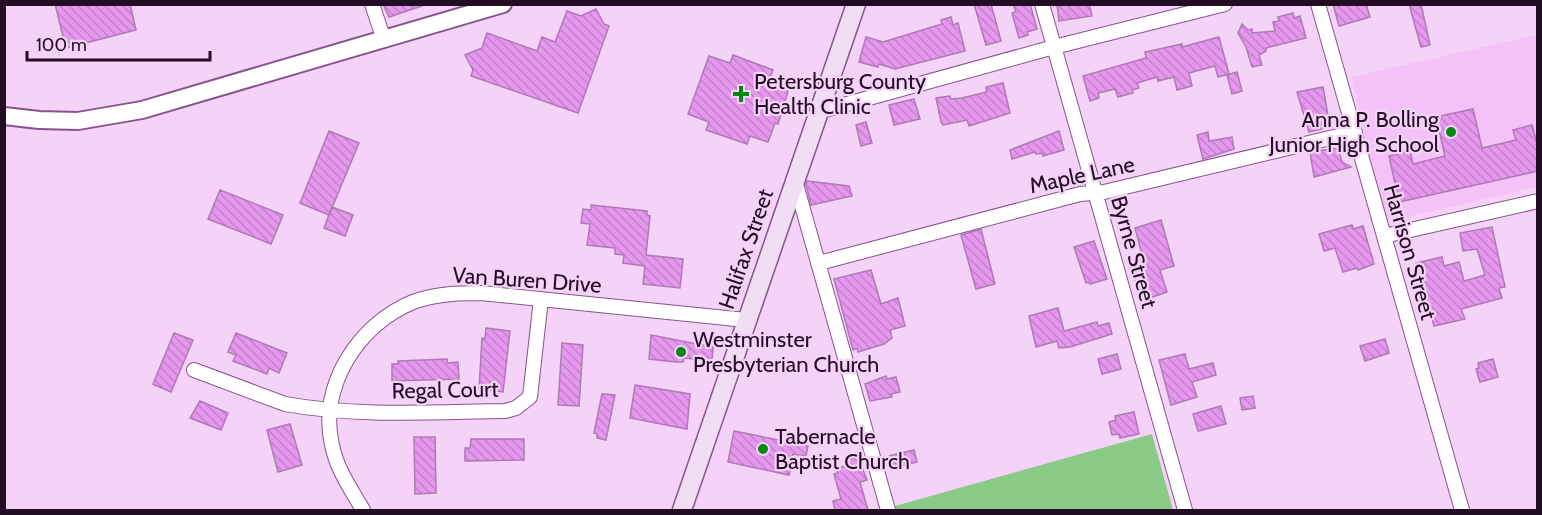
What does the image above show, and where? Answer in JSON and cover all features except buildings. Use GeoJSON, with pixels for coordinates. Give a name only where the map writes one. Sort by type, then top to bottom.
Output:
{"type":"FeatureCollection","features":[{"type":"Feature","properties":{"kind":"main road","name":"Halifax Street"},"geometry":{"type":"LineString","coordinates":[[682,510],[856,4]]}},
{"type":"Feature","properties":{"kind":"street"},"geometry":{"type":"LineString","coordinates":[[372,4],[384,40]]}},
{"type":"Feature","properties":{"kind":"street"},"geometry":{"type":"LineString","coordinates":[[4,116],[67,121],[132,112],[503,4]]}},
{"type":"Feature","properties":{"kind":"street","name":"Byrne Street"},"geometry":{"type":"LineString","coordinates":[[1042,4],[1185,510]]}},
{"type":"Feature","properties":{"kind":"street"},"geometry":{"type":"LineString","coordinates":[[818,112],[1054,47],[1225,4]]}},
{"type":"Feature","properties":{"kind":"street","name":"Harrison Street"},"geometry":{"type":"LineString","coordinates":[[1318,4],[1462,510]]}},
{"type":"Feature","properties":{"kind":"street","name":"Maple Lane"},"geometry":{"type":"LineString","coordinates":[[819,263],[922,234],[1355,132]]}},
{"type":"Feature","properties":{"kind":"street"},"geometry":{"type":"LineString","coordinates":[[795,181],[888,510]]}},
{"type":"Feature","properties":{"kind":"street"},"geometry":{"type":"LineString","coordinates":[[1384,236],[1538,201]]}},
{"type":"Feature","properties":{"kind":"street","name":"Van Buren Drive"},"geometry":{"type":"LineString","coordinates":[[363,510],[337,463],[329,425],[329,410],[333,391],[345,361],[367,335],[403,307],[437,296],[459,293],[542,299],[746,320]]}},
{"type":"Feature","properties":{"kind":"street","name":"Regal Court"},"geometry":{"type":"LineString","coordinates":[[194,370],[285,404],[329,410],[377,413],[505,411],[526,402],[531,393],[542,299]]}},
{"type":"Feature","properties":{"kind":"shaded area","name":"Anna P. Bolling Junior High School"},"geometry":{"type":"Polygon","coordinates":[[[1537,35],[1537,187],[1386,222],[1351,77],[1537,35]]]}},
{"type":"Feature","properties":{"kind":"green space"},"geometry":{"type":"Polygon","coordinates":[[[1152,434],[1173,510],[896,510],[895,506],[1152,434]]]}},
{"type":"Feature","properties":{"kind":"place","name":"Petersburg County Health Clinic"},"geometry":{"type":"Point","coordinates":[741,94]}},
{"type":"Feature","properties":{"kind":"place","name":"Anna P. Bolling Junior High School"},"geometry":{"type":"Point","coordinates":[1451,132]}},
{"type":"Feature","properties":{"kind":"place","name":"Westminster Presbyterian Church"},"geometry":{"type":"Point","coordinates":[681,352]}},
{"type":"Feature","properties":{"kind":"place","name":"Tabernacle Baptist Church"},"geometry":{"type":"Point","coordinates":[763,449]}}]}
